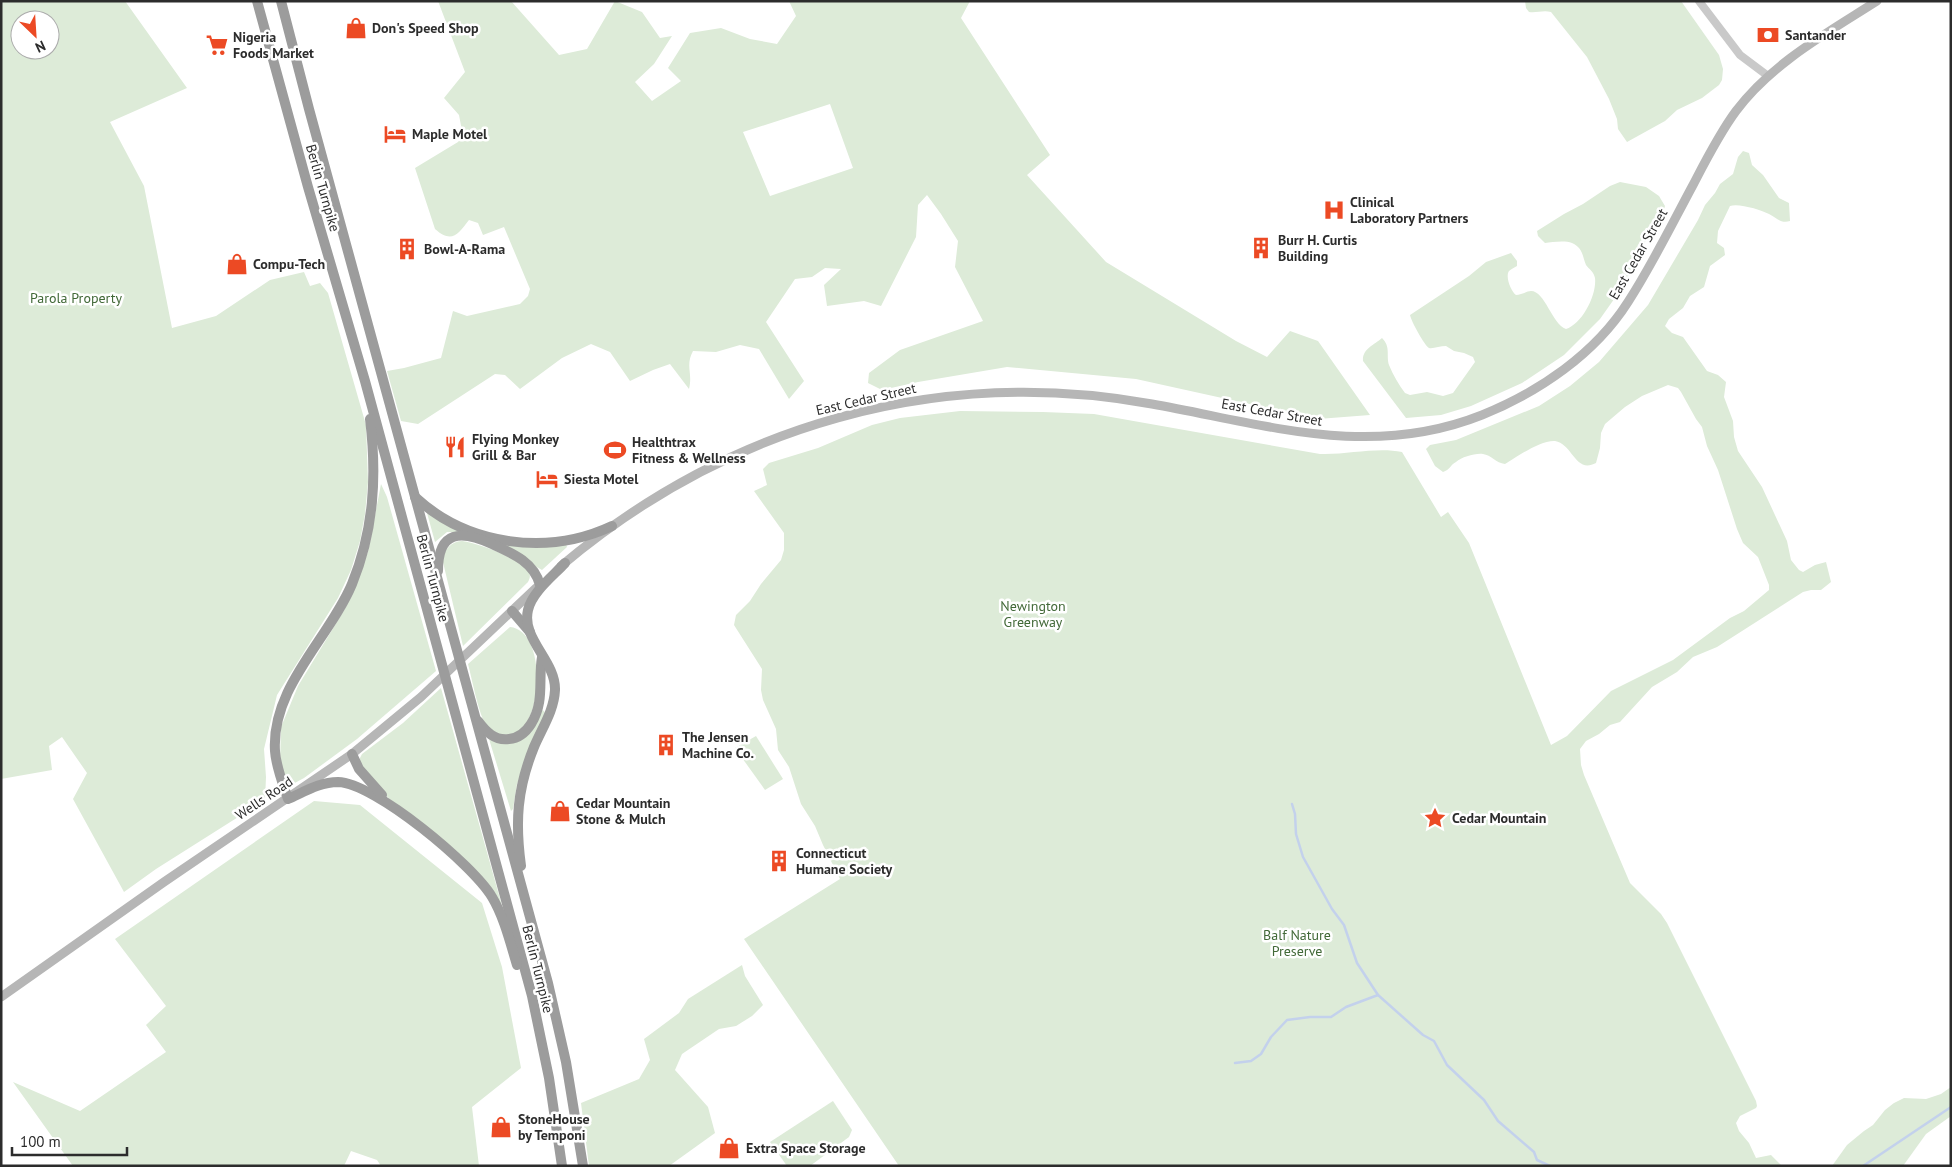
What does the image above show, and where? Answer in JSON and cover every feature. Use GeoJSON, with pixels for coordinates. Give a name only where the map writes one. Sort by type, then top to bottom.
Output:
{"type":"FeatureCollection","features":[{"type":"Feature","properties":{"kind":"highway","name":"Berlin Turnpike"},"geometry":{"type":"LineString","coordinates":[[257,1],[308,187],[365,381],[522,960],[544,1051],[562,1166]]}},
{"type":"Feature","properties":{"kind":"highway","name":"Berlin Turnpike"},"geometry":{"type":"LineString","coordinates":[[281,1],[555,1009],[572,1095],[583,1166]]}},
{"type":"Feature","properties":{"kind":"highway"},"geometry":{"type":"LineString","coordinates":[[365,381],[374,467],[370,520],[363,554],[348,594],[297,675],[288,693],[280,717],[275,752],[288,799],[324,784],[340,782],[361,788],[394,807]]}},
{"type":"Feature","properties":{"kind":"highway"},"geometry":{"type":"LineString","coordinates":[[414,496],[437,514],[522,560],[534,571],[540,585]]}},
{"type":"Feature","properties":{"kind":"highway"},"geometry":{"type":"LineString","coordinates":[[439,587],[439,554],[444,543],[460,535],[477,535],[508,541],[543,544],[578,539],[612,526]]}},
{"type":"Feature","properties":{"kind":"highway"},"geometry":{"type":"LineString","coordinates":[[530,633],[527,616],[530,603],[565,563]]}},
{"type":"Feature","properties":{"kind":"highway"},"geometry":{"type":"LineString","coordinates":[[512,611],[530,633],[542,657],[550,666],[555,691],[551,712],[534,747],[522,782],[518,805],[517,840],[526,904]]}},
{"type":"Feature","properties":{"kind":"highway"},"geometry":{"type":"LineString","coordinates":[[474,714],[482,728],[493,737],[506,740],[513,739],[524,733],[533,721],[539,706],[542,657]]}},
{"type":"Feature","properties":{"kind":"highway"},"geometry":{"type":"LineString","coordinates":[[352,754],[359,769],[394,807],[472,872],[492,896],[505,927],[544,1051]]}},
{"type":"Feature","properties":{"kind":"main road","name":"East Cedar Street"},"geometry":{"type":"LineString","coordinates":[[524,600],[565,563],[612,526],[656,496],[694,474],[774,438],[849,414],[901,403],[944,397],[1019,392],[1098,396],[1313,434],[1351,438],[1418,433],[1463,422],[1516,399],[1562,370],[1595,341],[1628,303],[1717,139],[1738,108],[1768,76],[1804,47],[1877,1]]}},
{"type":"Feature","properties":{"kind":"main road","name":"Wells Road"},"geometry":{"type":"LineString","coordinates":[[1,997],[352,754],[408,709],[524,600]]}},
{"type":"Feature","properties":{"kind":"street"},"geometry":{"type":"LineString","coordinates":[[1699,1],[1740,55],[1768,76]]}},
{"type":"Feature","properties":{"kind":"green space","name":"Parola Property"},"geometry":{"type":"Polygon","coordinates":[[[1,1],[125,1],[187,88],[110,122],[144,186],[172,328],[216,316],[270,280],[304,272],[310,286],[320,283],[328,293],[366,425],[368,482],[365,514],[360,541],[351,570],[338,598],[277,695],[264,749],[265,800],[156,869],[124,892],[73,799],[87,773],[62,737],[49,746],[52,770],[1,779],[1,1]]]}},
{"type":"Feature","properties":{"kind":"green space"},"geometry":{"type":"Polygon","coordinates":[[[438,1],[511,1],[559,55],[587,49],[615,1],[642,12],[660,38],[672,36],[654,64],[635,82],[652,101],[681,81],[668,68],[690,33],[721,28],[750,39],[777,44],[796,16],[789,1],[970,1],[961,18],[1050,155],[1027,175],[1106,262],[1236,341],[1267,357],[1290,331],[1318,341],[1370,415],[1318,419],[1136,379],[1007,367],[882,390],[868,383],[869,373],[900,350],[983,321],[955,267],[958,241],[927,195],[918,205],[916,237],[881,306],[864,301],[827,306],[824,285],[841,269],[825,268],[812,277],[795,279],[766,322],[804,381],[789,399],[759,349],[740,345],[716,352],[693,351],[689,365],[689,389],[670,364],[630,381],[610,352],[591,344],[562,358],[520,389],[505,375],[495,374],[418,424],[401,421],[387,371],[441,358],[453,311],[467,316],[520,304],[528,296],[530,289],[504,227],[483,235],[478,223],[469,220],[454,235],[446,236],[435,229],[415,168],[458,142],[463,136],[459,115],[444,98],[465,72],[438,1]],[[830,104],[743,132],[770,196],[853,168],[830,104]]]}},
{"type":"Feature","properties":{"kind":"green space"},"geometry":{"type":"Polygon","coordinates":[[[1525,1],[1681,1],[1719,55],[1723,69],[1722,80],[1719,85],[1702,98],[1677,110],[1665,121],[1627,142],[1618,129],[1617,119],[1609,99],[1587,57],[1551,12],[1529,12],[1525,1]]]}},
{"type":"Feature","properties":{"kind":"green space"},"geometry":{"type":"Polygon","coordinates":[[[1743,151],[1749,153],[1752,165],[1763,175],[1779,198],[1789,203],[1790,221],[1782,221],[1750,207],[1730,206],[1718,231],[1717,243],[1724,248],[1725,255],[1710,266],[1704,287],[1690,296],[1683,308],[1669,319],[1665,326],[1672,333],[1683,337],[1707,371],[1718,375],[1726,382],[1724,397],[1733,421],[1734,437],[1738,451],[1762,487],[1787,541],[1791,560],[1803,572],[1815,565],[1826,562],[1831,582],[1821,590],[1803,592],[1717,647],[1693,657],[1677,672],[1652,687],[1620,722],[1610,725],[1586,741],[1580,749],[1584,775],[1630,883],[1661,914],[1667,923],[1756,1101],[1756,1108],[1740,1116],[1736,1123],[1739,1131],[1749,1143],[1756,1158],[1771,1155],[1782,1166],[899,1166],[744,939],[840,879],[815,826],[801,804],[789,767],[778,750],[776,729],[763,700],[761,690],[762,669],[734,625],[736,615],[750,601],[781,560],[784,550],[784,533],[754,491],[767,485],[763,469],[769,463],[818,448],[872,425],[900,418],[960,411],[1094,414],[1320,454],[1382,450],[1402,452],[1441,517],[1448,512],[1469,543],[1551,745],[1567,736],[1611,691],[1673,660],[1730,618],[1744,611],[1769,590],[1769,585],[1758,557],[1743,543],[1718,470],[1707,446],[1702,427],[1678,388],[1668,385],[1642,396],[1605,424],[1601,433],[1596,463],[1589,465],[1583,465],[1579,462],[1561,443],[1549,441],[1522,453],[1505,464],[1486,455],[1476,454],[1462,458],[1443,472],[1435,466],[1426,449],[1430,445],[1456,440],[1539,406],[1570,386],[1599,362],[1648,305],[1705,205],[1720,184],[1733,174],[1738,157],[1743,151]]]}},
{"type":"Feature","properties":{"kind":"green space"},"geometry":{"type":"Polygon","coordinates":[[[1620,182],[1646,187],[1659,196],[1665,206],[1662,216],[1642,247],[1624,285],[1600,319],[1564,355],[1522,383],[1471,406],[1441,415],[1406,418],[1363,361],[1366,350],[1382,338],[1385,341],[1389,365],[1405,393],[1410,395],[1427,392],[1443,396],[1453,393],[1475,362],[1473,357],[1454,351],[1446,346],[1429,348],[1418,333],[1410,315],[1469,276],[1486,262],[1511,253],[1517,261],[1517,266],[1510,270],[1508,274],[1509,284],[1514,293],[1516,295],[1529,291],[1536,292],[1561,326],[1566,329],[1572,326],[1583,315],[1591,300],[1595,285],[1593,272],[1586,265],[1583,255],[1576,245],[1566,242],[1545,243],[1538,236],[1537,231],[1610,186],[1620,182]]]}},
{"type":"Feature","properties":{"kind":"green space"},"geometry":{"type":"Polygon","coordinates":[[[381,484],[387,497],[436,671],[357,739],[304,778],[291,785],[286,781],[280,762],[281,727],[298,686],[346,607],[368,552],[381,484]]]}},
{"type":"Feature","properties":{"kind":"green space"},"geometry":{"type":"Polygon","coordinates":[[[427,513],[463,532],[447,532],[435,542],[427,513]]]}},
{"type":"Feature","properties":{"kind":"green space"},"geometry":{"type":"Polygon","coordinates":[[[462,541],[488,548],[507,556],[523,566],[530,576],[528,582],[463,646],[442,558],[449,546],[462,541]]]}},
{"type":"Feature","properties":{"kind":"green space"},"geometry":{"type":"Polygon","coordinates":[[[496,544],[566,544],[567,547],[542,570],[496,544]]]}},
{"type":"Feature","properties":{"kind":"green space"},"geometry":{"type":"Polygon","coordinates":[[[510,627],[521,632],[530,642],[535,657],[537,674],[536,692],[533,709],[527,723],[518,732],[503,735],[492,731],[482,718],[468,664],[510,627]]]}},
{"type":"Feature","properties":{"kind":"green space"},"geometry":{"type":"Polygon","coordinates":[[[441,688],[504,913],[496,899],[381,791],[360,764],[362,754],[403,723],[441,688]]]}},
{"type":"Feature","properties":{"kind":"green space"},"geometry":{"type":"Polygon","coordinates":[[[542,710],[545,713],[517,784],[513,809],[511,811],[489,739],[506,744],[542,710]]]}},
{"type":"Feature","properties":{"kind":"green space"},"geometry":{"type":"Polygon","coordinates":[[[756,736],[783,779],[765,790],[735,748],[756,736]]]}},
{"type":"Feature","properties":{"kind":"green space"},"geometry":{"type":"Polygon","coordinates":[[[314,801],[360,805],[482,903],[502,967],[521,1068],[472,1107],[479,1166],[381,1166],[377,1160],[351,1151],[344,1166],[73,1166],[13,1082],[80,1111],[166,1052],[146,1025],[166,1006],[115,939],[314,801]]]}},
{"type":"Feature","properties":{"kind":"green space"},"geometry":{"type":"Polygon","coordinates":[[[742,965],[745,976],[763,1005],[752,1016],[736,1026],[719,1029],[682,1054],[675,1070],[708,1107],[715,1133],[669,1166],[589,1166],[581,1103],[639,1079],[650,1060],[644,1039],[679,1013],[688,999],[742,965]]]}},
{"type":"Feature","properties":{"kind":"green space"},"geometry":{"type":"Polygon","coordinates":[[[1951,1087],[1951,1116],[1926,1134],[1903,1166],[1832,1166],[1847,1145],[1873,1125],[1885,1110],[1894,1103],[1904,1098],[1926,1099],[1941,1094],[1951,1087]]]}},
{"type":"Feature","properties":{"kind":"green space"},"geometry":{"type":"Polygon","coordinates":[[[833,1101],[852,1130],[849,1137],[810,1166],[787,1166],[770,1142],[833,1101]]]}},
{"type":"Feature","properties":{"kind":"waterway"},"geometry":{"type":"LineString","coordinates":[[1292,804],[1295,814],[1296,834],[1303,857],[1332,909],[1344,925],[1357,963],[1378,995],[1423,1035],[1434,1041],[1447,1065],[1484,1100],[1498,1121],[1534,1152],[1537,1160],[1550,1166]]}},
{"type":"Feature","properties":{"kind":"waterway"},"geometry":{"type":"LineString","coordinates":[[1235,1063],[1251,1061],[1261,1054],[1271,1037],[1287,1020],[1331,1017],[1346,1007],[1378,995]]}},
{"type":"Feature","properties":{"kind":"waterway"},"geometry":{"type":"LineString","coordinates":[[1863,1166],[1951,1107]]}},
{"type":"Feature","properties":{"kind":"place","name":"Don's Speed Shop"},"geometry":{"type":"Point","coordinates":[356,28]}},
{"type":"Feature","properties":{"kind":"place","name":"Santander"},"geometry":{"type":"Point","coordinates":[1768,35]}},
{"type":"Feature","properties":{"kind":"place","name":"Nigeria Foods Market"},"geometry":{"type":"Point","coordinates":[217,45]}},
{"type":"Feature","properties":{"kind":"place","name":"Maple Motel"},"geometry":{"type":"Point","coordinates":[395,134]}},
{"type":"Feature","properties":{"kind":"place","name":"Clinical Laboratory Partners"},"geometry":{"type":"Point","coordinates":[1334,210]}},
{"type":"Feature","properties":{"kind":"place","name":"Burr H. Curtis Building"},"geometry":{"type":"Point","coordinates":[1261,248]}},
{"type":"Feature","properties":{"kind":"place","name":"Bowl-A-Rama"},"geometry":{"type":"Point","coordinates":[407,249]}},
{"type":"Feature","properties":{"kind":"place","name":"Compu-Tech"},"geometry":{"type":"Point","coordinates":[237,264]}},
{"type":"Feature","properties":{"kind":"place","name":"Flying Monkey Grill & Bar"},"geometry":{"type":"Point","coordinates":[455,447]}},
{"type":"Feature","properties":{"kind":"place","name":"Healthtrax Fitness & Wellness"},"geometry":{"type":"Point","coordinates":[615,450]}},
{"type":"Feature","properties":{"kind":"place","name":"Siesta Motel"},"geometry":{"type":"Point","coordinates":[547,479]}},
{"type":"Feature","properties":{"kind":"place","name":"The Jensen Machine Co."},"geometry":{"type":"Point","coordinates":[666,745]}},
{"type":"Feature","properties":{"kind":"place","name":"Cedar Mountain Stone & Mulch"},"geometry":{"type":"Point","coordinates":[560,811]}},
{"type":"Feature","properties":{"kind":"place","name":"Cedar Mountain"},"geometry":{"type":"Point","coordinates":[1435,818]}},
{"type":"Feature","properties":{"kind":"place","name":"Connecticut Humane Society"},"geometry":{"type":"Point","coordinates":[779,861]}},
{"type":"Feature","properties":{"kind":"place","name":"StoneHouse by Temponi"},"geometry":{"type":"Point","coordinates":[501,1127]}},
{"type":"Feature","properties":{"kind":"place","name":"Extra Space Storage"},"geometry":{"type":"Point","coordinates":[729,1148]}},
{"type":"Feature","properties":{"kind":"park label","name":"Newington Greenway"},"geometry":{"type":"Point","coordinates":[1033,614]}},
{"type":"Feature","properties":{"kind":"park label","name":"Balf Nature Preserve"},"geometry":{"type":"Point","coordinates":[1297,944]}}]}
